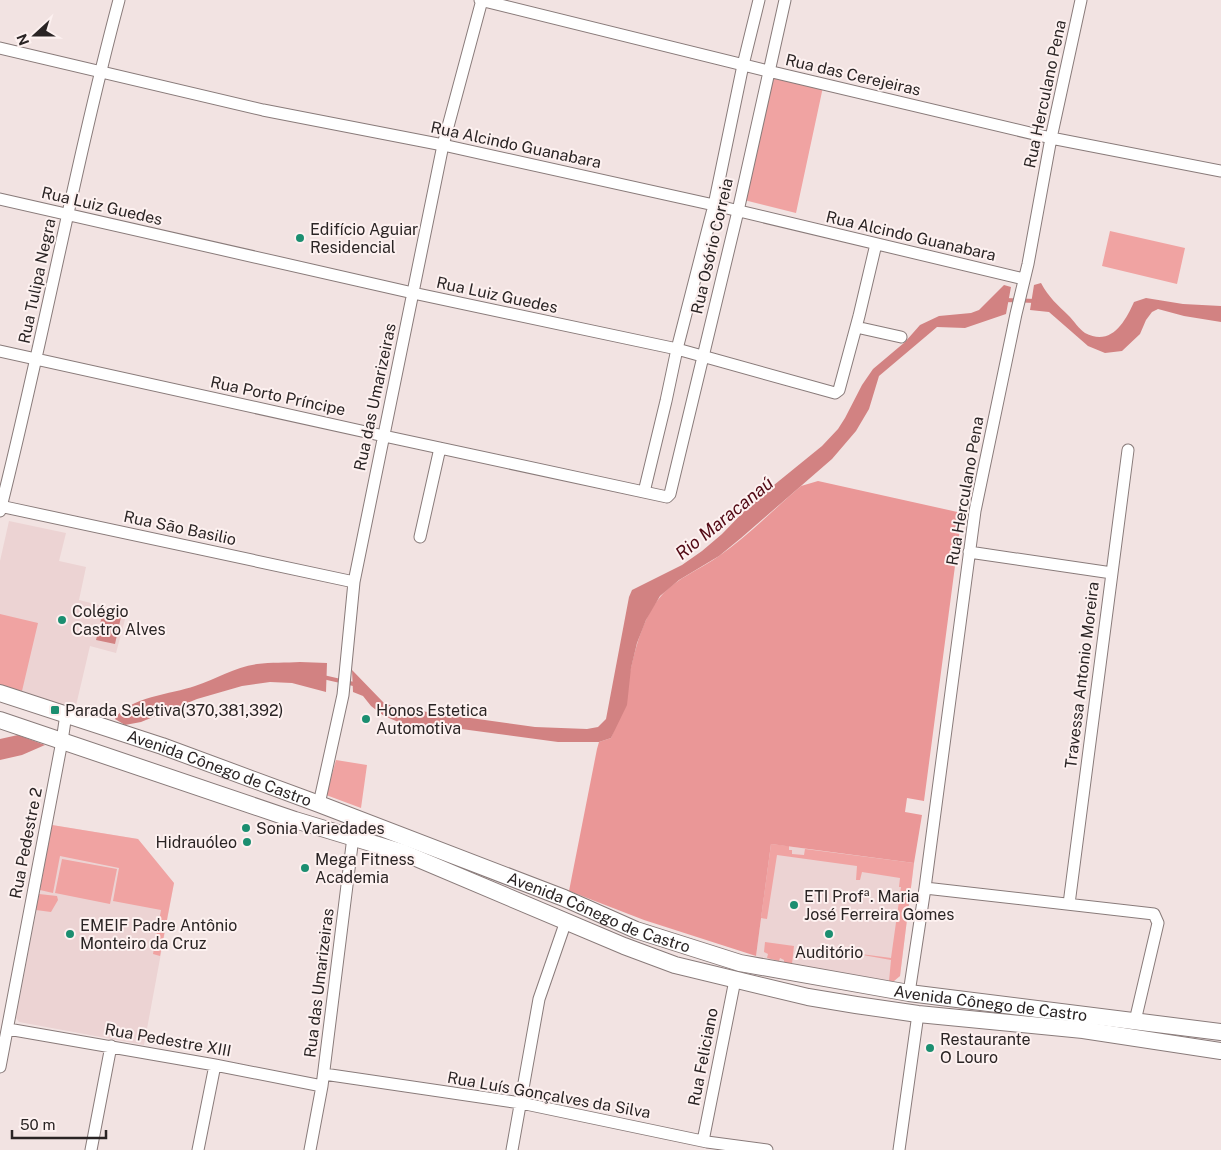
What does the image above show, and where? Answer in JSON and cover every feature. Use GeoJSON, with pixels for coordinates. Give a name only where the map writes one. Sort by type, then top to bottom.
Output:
{"type":"FeatureCollection","features":[{"type":"Feature","properties":{"kind":"main road","name":"Avenida Cônego de Castro"},"geometry":{"type":"LineString","coordinates":[[0,693],[162,746],[564,898],[636,930],[740,963],[909,993],[1221,1032]]}},
{"type":"Feature","properties":{"kind":"main road","name":"Avenida Cônego de Castro"},"geometry":{"type":"LineString","coordinates":[[0,720],[294,820],[404,853],[624,946],[675,965],[808,997],[918,1014],[1083,1030],[1221,1051]]}},
{"type":"Feature","properties":{"kind":"street","name":"Rua Tulipa Negra"},"geometry":{"type":"LineString","coordinates":[[0,507],[36,359],[100,71],[119,0]]}},
{"type":"Feature","properties":{"kind":"street","name":"Rua das Cerejeiras"},"geometry":{"type":"LineString","coordinates":[[481,0],[743,65],[1051,138],[1221,171]]}},
{"type":"Feature","properties":{"kind":"street","name":"Rua das Umarizeiras"},"geometry":{"type":"LineString","coordinates":[[319,804],[343,695],[354,582],[444,146],[481,0]]}},
{"type":"Feature","properties":{"kind":"street","name":"Rua Osório Correia"},"geometry":{"type":"LineString","coordinates":[[644,492],[677,349],[714,205],[743,65],[759,0]]}},
{"type":"Feature","properties":{"kind":"street","name":"Rua Osório Correia"},"geometry":{"type":"LineString","coordinates":[[668,497],[738,211],[785,0]]}},
{"type":"Feature","properties":{"kind":"street","name":"Rua Herculano Pena"},"geometry":{"type":"LineString","coordinates":[[909,993],[925,888],[975,511],[1024,283],[1051,138],[1082,0]]}},
{"type":"Feature","properties":{"kind":"street","name":"Rua Alcindo Guanabara"},"geometry":{"type":"LineString","coordinates":[[0,48],[263,110],[444,146],[714,205],[876,244],[1024,283]]}},
{"type":"Feature","properties":{"kind":"street","name":"Rua Luiz Guedes"},"geometry":{"type":"LineString","coordinates":[[0,199],[413,293],[677,349],[834,392],[839,390],[876,244]]}},
{"type":"Feature","properties":{"kind":"street"},"geometry":{"type":"LineString","coordinates":[[856,327],[901,337]]}},
{"type":"Feature","properties":{"kind":"street","name":"Rua Porto Príncipe"},"geometry":{"type":"LineString","coordinates":[[0,351],[668,497]]}},
{"type":"Feature","properties":{"kind":"street"},"geometry":{"type":"LineString","coordinates":[[420,537],[440,448]]}},
{"type":"Feature","properties":{"kind":"street","name":"Travessa Antonio Moreira"},"geometry":{"type":"LineString","coordinates":[[1069,904],[1128,450]]}},
{"type":"Feature","properties":{"kind":"street","name":"Rua São Basilio"},"geometry":{"type":"LineString","coordinates":[[0,507],[354,582]]}},
{"type":"Feature","properties":{"kind":"street"},"geometry":{"type":"LineString","coordinates":[[969,552],[1112,573]]}},
{"type":"Feature","properties":{"kind":"street","name":"Rua Pedestre 2"},"geometry":{"type":"LineString","coordinates":[[0,1067],[66,714]]}},
{"type":"Feature","properties":{"kind":"street","name":"Rua das Umarizeiras"},"geometry":{"type":"LineString","coordinates":[[310,1150],[324,1074],[353,837],[358,820]]}},
{"type":"Feature","properties":{"kind":"street"},"geometry":{"type":"LineString","coordinates":[[925,888],[1152,914],[1156,916],[1158,923],[1135,1021]]}},
{"type":"Feature","properties":{"kind":"street"},"geometry":{"type":"LineString","coordinates":[[512,1150],[539,999],[566,921]]}},
{"type":"Feature","properties":{"kind":"street","name":"Rua Feliciano"},"geometry":{"type":"LineString","coordinates":[[705,1144],[735,980]]}},
{"type":"Feature","properties":{"kind":"street"},"geometry":{"type":"LineString","coordinates":[[899,1150],[918,1014]]}},
{"type":"Feature","properties":{"kind":"street","name":"Rua Pedestre XIII"},"geometry":{"type":"LineString","coordinates":[[8,1029],[111,1046],[322,1086]]}},
{"type":"Feature","properties":{"kind":"street"},"geometry":{"type":"LineString","coordinates":[[91,1150],[111,1046]]}},
{"type":"Feature","properties":{"kind":"street"},"geometry":{"type":"LineString","coordinates":[[198,1150],[215,1065]]}},
{"type":"Feature","properties":{"kind":"street","name":"Rua Luís Gonçalves da Silva"},"geometry":{"type":"LineString","coordinates":[[324,1074],[521,1103],[705,1144],[767,1150]]}},
{"type":"Feature","properties":{"kind":"shaded area"},"geometry":{"type":"Polygon","coordinates":[[[773,74],[823,87],[796,213],[744,200],[773,74]]]}},
{"type":"Feature","properties":{"kind":"shaded area"},"geometry":{"type":"Polygon","coordinates":[[[1110,231],[1185,248],[1177,284],[1102,266],[1110,231]]]}},
{"type":"Feature","properties":{"kind":"shaded area"},"geometry":{"type":"Polygon","coordinates":[[[1041,283],[1050,297],[1081,329],[1094,337],[1110,335],[1121,324],[1134,302],[1146,298],[1183,304],[1221,306],[1221,322],[1184,316],[1158,309],[1152,312],[1146,320],[1140,334],[1122,351],[1105,353],[1088,346],[1049,312],[1030,310],[1034,285],[1041,283]]]}},
{"type":"Feature","properties":{"kind":"shaded area"},"geometry":{"type":"Polygon","coordinates":[[[1004,285],[1011,287],[1006,314],[965,328],[937,327],[879,376],[869,409],[856,431],[832,459],[719,556],[679,580],[660,596],[646,620],[637,643],[631,668],[627,705],[611,738],[599,742],[558,742],[439,726],[408,726],[384,716],[371,706],[363,696],[353,692],[352,670],[384,703],[399,708],[535,727],[587,729],[598,727],[606,719],[629,597],[632,590],[682,565],[702,551],[722,534],[753,502],[822,446],[838,429],[873,369],[905,342],[920,325],[939,316],[971,313],[979,310],[1004,285]]]}},
{"type":"Feature","properties":{"kind":"shaded area"},"geometry":{"type":"Polygon","coordinates":[[[818,481],[962,513],[924,801],[907,798],[905,812],[922,815],[914,863],[771,844],[756,956],[644,920],[569,891],[599,742],[611,738],[617,724],[640,634],[653,607],[669,588],[730,548],[801,486],[818,481]]]}},
{"type":"Feature","properties":{"kind":"shaded area","name":"Colégio Castro Alves"},"geometry":{"type":"Polygon","coordinates":[[[9,521],[66,533],[59,561],[86,567],[79,600],[127,612],[116,653],[90,646],[74,714],[0,689],[0,561],[9,521]]]}},
{"type":"Feature","properties":{"kind":"shaded area"},"geometry":{"type":"Polygon","coordinates":[[[103,612],[121,617],[115,644],[96,640],[103,612]]]}},
{"type":"Feature","properties":{"kind":"shaded area"},"geometry":{"type":"Polygon","coordinates":[[[0,614],[38,623],[22,691],[0,686],[0,614]]]}},
{"type":"Feature","properties":{"kind":"shaded area"},"geometry":{"type":"Polygon","coordinates":[[[262,663],[327,663],[326,692],[292,683],[270,682],[242,686],[197,699],[141,722],[125,725],[115,719],[121,712],[140,701],[195,686],[241,668],[262,663]]]}},
{"type":"Feature","properties":{"kind":"shaded area"},"geometry":{"type":"Polygon","coordinates":[[[18,735],[45,745],[22,755],[0,760],[0,739],[18,735]]]}},
{"type":"Feature","properties":{"kind":"shaded area"},"geometry":{"type":"Polygon","coordinates":[[[336,760],[367,765],[361,808],[326,795],[336,760]]]}},
{"type":"Feature","properties":{"kind":"shaded area","name":"EMEIF Padre Antônio Monteiro da Cruz"},"geometry":{"type":"Polygon","coordinates":[[[52,825],[138,839],[174,883],[144,1045],[19,1022],[16,1018],[52,825]]]}},
{"type":"Feature","properties":{"kind":"shaded area"},"geometry":{"type":"Polygon","coordinates":[[[52,825],[138,839],[174,883],[160,956],[153,954],[161,910],[113,901],[119,868],[60,856],[53,893],[40,890],[52,825]]]}},
{"type":"Feature","properties":{"kind":"shaded area"},"geometry":{"type":"Polygon","coordinates":[[[771,844],[914,863],[900,976],[894,981],[889,981],[816,969],[756,956],[771,844]]]}},
{"type":"Feature","properties":{"kind":"shaded area"},"geometry":{"type":"Polygon","coordinates":[[[771,844],[789,846],[792,854],[804,855],[805,849],[914,863],[900,976],[894,981],[889,981],[891,960],[846,952],[891,958],[901,887],[899,887],[900,878],[862,872],[860,880],[856,880],[857,866],[777,855],[767,919],[761,918],[771,844]]]}},
{"type":"Feature","properties":{"kind":"shaded area"},"geometry":{"type":"Polygon","coordinates":[[[62,859],[117,869],[110,904],[55,893],[62,859]]]}},
{"type":"Feature","properties":{"kind":"shaded area"},"geometry":{"type":"Polygon","coordinates":[[[39,894],[57,896],[58,900],[51,912],[36,910],[39,894]]]}},
{"type":"Feature","properties":{"kind":"shaded area"},"geometry":{"type":"Polygon","coordinates":[[[765,942],[794,946],[792,964],[784,962],[780,958],[779,961],[767,958],[768,954],[764,952],[765,942]]]}},
{"type":"Feature","properties":{"kind":"waterway","name":"Rio Maracanaú"},"geometry":{"type":"LineString","coordinates":[[1005,300],[1035,301]]}},
{"type":"Feature","properties":{"kind":"waterway","name":"Rio Maracanaú"},"geometry":{"type":"LineString","coordinates":[[323,677],[358,685]]}},
{"type":"Feature","properties":{"kind":"place","name":"Edifício Aguiar Residencial"},"geometry":{"type":"Point","coordinates":[300,238]}},
{"type":"Feature","properties":{"kind":"place","name":"Colégio Castro Alves"},"geometry":{"type":"Point","coordinates":[62,620]}},
{"type":"Feature","properties":{"kind":"place","name":"Parada Seletiva(370,381,392)"},"geometry":{"type":"Point","coordinates":[55,710]}},
{"type":"Feature","properties":{"kind":"place","name":"Honos Estetica Automotiva"},"geometry":{"type":"Point","coordinates":[366,719]}},
{"type":"Feature","properties":{"kind":"place","name":"Sonia Variedades"},"geometry":{"type":"Point","coordinates":[246,828]}},
{"type":"Feature","properties":{"kind":"place","name":"Hidrauóleo"},"geometry":{"type":"Point","coordinates":[247,842]}},
{"type":"Feature","properties":{"kind":"place","name":"Mega Fitness Academia"},"geometry":{"type":"Point","coordinates":[305,868]}},
{"type":"Feature","properties":{"kind":"place","name":"ETI Profª. Maria José Ferreira Gomes"},"geometry":{"type":"Point","coordinates":[794,905]}},
{"type":"Feature","properties":{"kind":"place","name":"EMEIF Padre Antônio Monteiro da Cruz"},"geometry":{"type":"Point","coordinates":[70,934]}},
{"type":"Feature","properties":{"kind":"place","name":"Auditório"},"geometry":{"type":"Point","coordinates":[829,934]}},
{"type":"Feature","properties":{"kind":"place","name":"Restaurante O Louro"},"geometry":{"type":"Point","coordinates":[930,1048]}}]}
